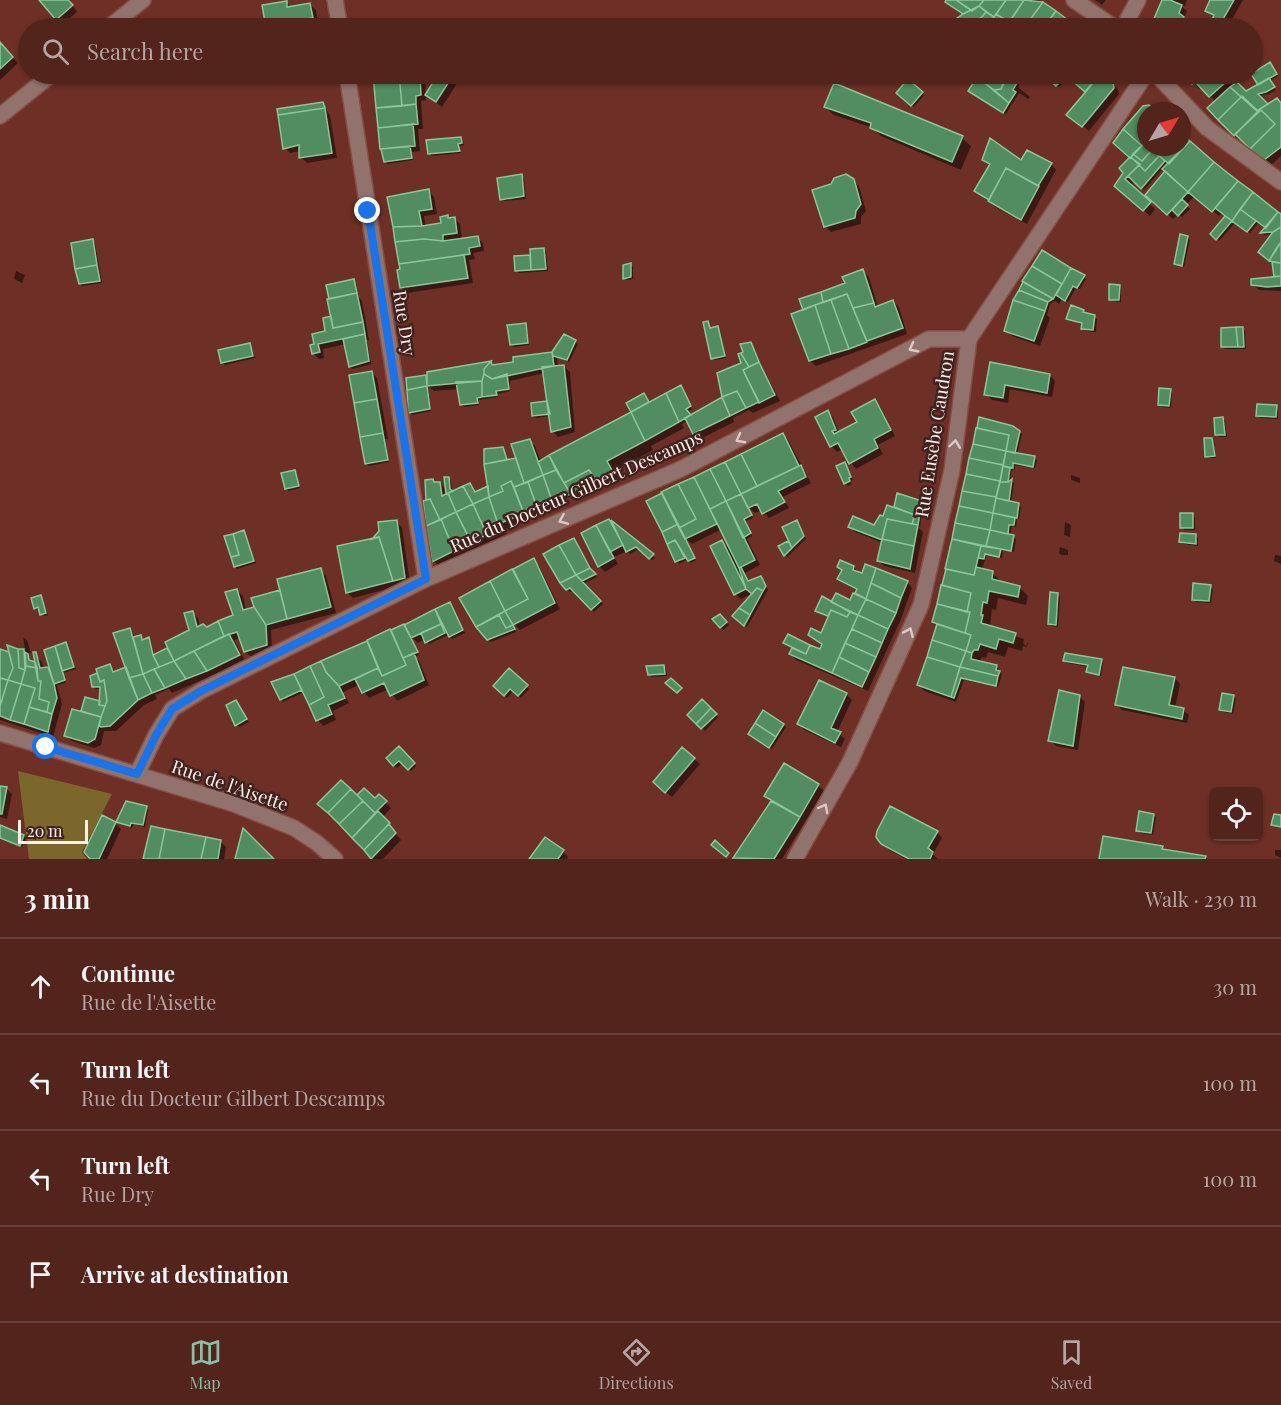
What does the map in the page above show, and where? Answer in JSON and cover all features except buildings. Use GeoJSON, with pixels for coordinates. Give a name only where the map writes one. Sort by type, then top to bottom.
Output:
{"type":"FeatureCollection","features":[{"type":"Feature","properties":{"kind":"street"},"geometry":{"type":"LineString","coordinates":[[120,18],[143,0]]}},
{"type":"Feature","properties":{"kind":"street"},"geometry":{"type":"LineString","coordinates":[[335,0],[338,18]]}},
{"type":"Feature","properties":{"kind":"street"},"geometry":{"type":"LineString","coordinates":[[1074,0],[1100,18]]}},
{"type":"Feature","properties":{"kind":"street"},"geometry":{"type":"LineString","coordinates":[[1129,18],[1138,0]]}},
{"type":"Feature","properties":{"kind":"street"},"geometry":{"type":"LineString","coordinates":[[0,116],[40,84]]}},
{"type":"Feature","properties":{"kind":"street","name":"Rue Dry"},"geometry":{"type":"LineString","coordinates":[[349,84],[426,579]]}},
{"type":"Feature","properties":{"kind":"street","name":"Rue Eusèbe Caudron"},"geometry":{"type":"LineString","coordinates":[[795,859],[850,762],[921,605],[952,470],[969,339],[1139,84]]}},
{"type":"Feature","properties":{"kind":"street"},"geometry":{"type":"LineString","coordinates":[[1165,84],[1207,128],[1281,182]]}},
{"type":"Feature","properties":{"kind":"street","name":"Rue du Docteur Gilbert Descamps"},"geometry":{"type":"LineString","coordinates":[[137,774],[172,709],[201,691],[426,579],[681,470],[929,339],[969,339]]}},
{"type":"Feature","properties":{"kind":"street","name":"Rue de l'Aisette"},"geometry":{"type":"LineString","coordinates":[[0,733],[234,804],[288,824],[335,859]]}},
{"type":"Feature","properties":{"kind":"shaded area"},"geometry":{"type":"Polygon","coordinates":[[[18,771],[112,794],[82,852],[87,859],[29,859],[18,771]]]}},
{"type":"Feature","properties":{"kind":"route"},"geometry":{"type":"LineString","coordinates":[[46,747],[137,774],[172,709],[201,691],[426,579],[368,211]]}}]}
